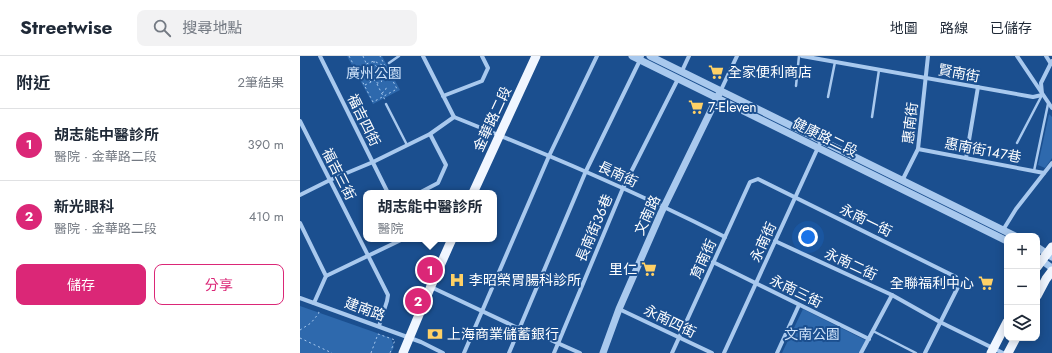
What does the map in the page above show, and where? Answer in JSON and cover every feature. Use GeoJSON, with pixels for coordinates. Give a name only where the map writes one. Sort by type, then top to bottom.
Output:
{"type":"FeatureCollection","features":[{"type":"Feature","properties":{"kind":"main road","name":"金華路二段"},"geometry":{"type":"LineString","coordinates":[[474,190],[536,56]]}},
{"type":"Feature","properties":{"kind":"main road"},"geometry":{"type":"LineString","coordinates":[[403,353],[430,286],[451,242]]}},
{"type":"Feature","properties":{"kind":"main road"},"geometry":{"type":"LineString","coordinates":[[1040,290],[1052,272]]}},
{"type":"Feature","properties":{"kind":"main road"},"geometry":{"type":"LineString","coordinates":[[992,351],[1004,328]]}},
{"type":"Feature","properties":{"kind":"main road"},"geometry":{"type":"LineString","coordinates":[[1008,353],[1014,341]]}},
{"type":"Feature","properties":{"kind":"street","name":"福吉四街"},"geometry":{"type":"LineString","coordinates":[[320,56],[386,190]]}},
{"type":"Feature","properties":{"kind":"street"},"geometry":{"type":"LineString","coordinates":[[300,196],[330,180],[430,134],[454,117],[423,56]]}},
{"type":"Feature","properties":{"kind":"street"},"geometry":{"type":"LineString","coordinates":[[443,96],[482,81],[488,68],[482,56]]}},
{"type":"Feature","properties":{"kind":"street"},"geometry":{"type":"LineString","coordinates":[[464,353],[550,156],[597,56]]}},
{"type":"Feature","properties":{"kind":"street","name":"健康路二段"},"geometry":{"type":"LineString","coordinates":[[632,56],[641,58],[678,79],[1004,240]]}},
{"type":"Feature","properties":{"kind":"street","name":"健康路二段"},"geometry":{"type":"LineString","coordinates":[[650,56],[1009,233]]}},
{"type":"Feature","properties":{"kind":"street"},"geometry":{"type":"LineString","coordinates":[[682,72],[689,56]]}},
{"type":"Feature","properties":{"kind":"street"},"geometry":{"type":"LineString","coordinates":[[721,90],[737,56]]}},
{"type":"Feature","properties":{"kind":"street","name":"賢南街"},"geometry":{"type":"LineString","coordinates":[[802,56],[1033,97],[1042,95]]}},
{"type":"Feature","properties":{"kind":"street","name":"惠南街"},"geometry":{"type":"LineString","coordinates":[[899,188],[918,149],[928,56]]}},
{"type":"Feature","properties":{"kind":"street"},"geometry":{"type":"LineString","coordinates":[[1017,56],[1052,108]]}},
{"type":"Feature","properties":{"kind":"street"},"geometry":{"type":"LineString","coordinates":[[1042,95],[1041,82],[1052,63],[1046,56]]}},
{"type":"Feature","properties":{"kind":"street"},"geometry":{"type":"LineString","coordinates":[[509,353],[586,171],[641,58]]}},
{"type":"Feature","properties":{"kind":"street","name":"長南街36巷"},"geometry":{"type":"LineString","coordinates":[[554,353],[623,188],[678,79]]}},
{"type":"Feature","properties":{"kind":"street"},"geometry":{"type":"LineString","coordinates":[[966,158],[978,87]]}},
{"type":"Feature","properties":{"kind":"street","name":"文南路"},"geometry":{"type":"LineString","coordinates":[[603,353],[619,308],[721,90]]}},
{"type":"Feature","properties":{"kind":"street","name":"長南街"},"geometry":{"type":"LineString","coordinates":[[454,117],[586,171],[725,237]]}},
{"type":"Feature","properties":{"kind":"street","name":"福吉三街"},"geometry":{"type":"LineString","coordinates":[[300,120],[388,295],[378,326]]}},
{"type":"Feature","properties":{"kind":"street"},"geometry":{"type":"LineString","coordinates":[[425,190],[438,183],[446,165],[430,134]]}},
{"type":"Feature","properties":{"kind":"street","name":"永南街"},"geometry":{"type":"LineString","coordinates":[[724,353],[821,140]]}},
{"type":"Feature","properties":{"kind":"street","name":"惠南街147巷"},"geometry":{"type":"LineString","coordinates":[[918,149],[1044,173]]}},
{"type":"Feature","properties":{"kind":"street"},"geometry":{"type":"LineString","coordinates":[[1003,230],[1016,209],[1052,163]]}},
{"type":"Feature","properties":{"kind":"street","name":"永南一街"},"geometry":{"type":"LineString","coordinates":[[758,179],[956,277],[959,285],[940,322]]}},
{"type":"Feature","properties":{"kind":"street","name":"育南街"},"geometry":{"type":"LineString","coordinates":[[672,353],[750,182],[758,179]]}},
{"type":"Feature","properties":{"kind":"street"},"geometry":{"type":"LineString","coordinates":[[300,223],[326,276]]}},
{"type":"Feature","properties":{"kind":"street","name":"永南二街"},"geometry":{"type":"LineString","coordinates":[[775,241],[892,295],[992,351],[1003,353]]}},
{"type":"Feature","properties":{"kind":"street"},"geometry":{"type":"LineString","coordinates":[[314,303],[326,276],[396,242]]}},
{"type":"Feature","properties":{"kind":"street"},"geometry":{"type":"LineString","coordinates":[[1044,257],[1052,268]]}},
{"type":"Feature","properties":{"kind":"street","name":"永南三街"},"geometry":{"type":"LineString","coordinates":[[714,262],[869,339]]}},
{"type":"Feature","properties":{"kind":"street"},"geometry":{"type":"LineString","coordinates":[[430,286],[520,329],[526,329],[580,353]]}},
{"type":"Feature","properties":{"kind":"street"},"geometry":{"type":"LineString","coordinates":[[861,353],[892,295]]}},
{"type":"Feature","properties":{"kind":"street","name":"建南路"},"geometry":{"type":"LineString","coordinates":[[300,298],[421,342],[443,353]]}},
{"type":"Feature","properties":{"kind":"street"},"geometry":{"type":"LineString","coordinates":[[777,353],[799,305]]}},
{"type":"Feature","properties":{"kind":"street","name":"永南四街"},"geometry":{"type":"LineString","coordinates":[[619,308],[712,353]]}},
{"type":"Feature","properties":{"kind":"street"},"geometry":{"type":"LineString","coordinates":[[925,353],[940,322]]}},
{"type":"Feature","properties":{"kind":"lane"},"geometry":{"type":"LineString","coordinates":[[389,63],[399,56]]}},
{"type":"Feature","properties":{"kind":"lane"},"geometry":{"type":"LineString","coordinates":[[796,86],[799,56]]}},
{"type":"Feature","properties":{"kind":"lane"},"geometry":{"type":"LineString","coordinates":[[828,97],[835,62]]}},
{"type":"Feature","properties":{"kind":"lane"},"geometry":{"type":"LineString","coordinates":[[872,117],[879,70]]}},
{"type":"Feature","properties":{"kind":"lane"},"geometry":{"type":"LineString","coordinates":[[1017,143],[1042,95]]}},
{"type":"Feature","properties":{"kind":"lane"},"geometry":{"type":"LineString","coordinates":[[386,104],[407,145]]}},
{"type":"Feature","properties":{"kind":"lane"},"geometry":{"type":"LineString","coordinates":[[1034,171],[1048,104]]}},
{"type":"Feature","properties":{"kind":"lane"},"geometry":{"type":"LineString","coordinates":[[873,331],[916,353]]}},
{"type":"Feature","properties":{"kind":"path"},"geometry":{"type":"LineString","coordinates":[[349,56],[373,102],[397,90],[380,56]]}},
{"type":"Feature","properties":{"kind":"path"},"geometry":{"type":"LineString","coordinates":[[363,56],[366,64]]}},
{"type":"Feature","properties":{"kind":"path"},"geometry":{"type":"LineString","coordinates":[[371,82],[361,66],[374,60]]}},
{"type":"Feature","properties":{"kind":"path"},"geometry":{"type":"LineString","coordinates":[[374,60],[385,66]]}},
{"type":"Feature","properties":{"kind":"path"},"geometry":{"type":"LineString","coordinates":[[374,60],[374,64],[377,67]]}},
{"type":"Feature","properties":{"kind":"path"},"geometry":{"type":"LineString","coordinates":[[377,83],[380,84],[382,81],[380,78],[385,66]]}},
{"type":"Feature","properties":{"kind":"path"},"geometry":{"type":"LineString","coordinates":[[364,85],[377,78],[380,78]]}},
{"type":"Feature","properties":{"kind":"path"},"geometry":{"type":"LineString","coordinates":[[375,80],[383,97]]}},
{"type":"Feature","properties":{"kind":"path"},"geometry":{"type":"LineString","coordinates":[[382,93],[385,91],[387,86]]}},
{"type":"Feature","properties":{"kind":"path"},"geometry":{"type":"LineString","coordinates":[[300,330],[311,323],[319,312],[314,303]]}},
{"type":"Feature","properties":{"kind":"path"},"geometry":{"type":"LineString","coordinates":[[371,353],[378,334],[395,340],[390,353]]}},
{"type":"Feature","properties":{"kind":"path"},"geometry":{"type":"LineString","coordinates":[[300,338],[332,353]]}},
{"type":"Feature","properties":{"kind":"green space","name":"廣州公園"},"geometry":{"type":"Polygon","coordinates":[[[347,56],[382,56],[400,90],[373,104],[347,56]]]}},
{"type":"Feature","properties":{"kind":"green space"},"geometry":{"type":"Polygon","coordinates":[[[1049,114],[1052,117],[1052,158],[1045,168],[1038,165],[1049,114]]]}},
{"type":"Feature","properties":{"kind":"green space"},"geometry":{"type":"Polygon","coordinates":[[[300,306],[391,338],[394,347],[391,353],[300,353],[300,306]]]}},
{"type":"Feature","properties":{"kind":"green space","name":"文南公園"},"geometry":{"type":"Polygon","coordinates":[[[803,309],[869,342],[863,353],[782,353],[803,309]]]}},
{"type":"Feature","properties":{"kind":"place","name":"全家便利商店"},"geometry":{"type":"Point","coordinates":[716,72]}},
{"type":"Feature","properties":{"kind":"place","name":"7-Eleven"},"geometry":{"type":"Point","coordinates":[696,107]}},
{"type":"Feature","properties":{"kind":"place","name":"里仁"},"geometry":{"type":"Point","coordinates":[649,269]}},
{"type":"Feature","properties":{"kind":"place","name":"胡志能中醫診所"},"geometry":{"type":"Point","coordinates":[430,270]}},
{"type":"Feature","properties":{"kind":"place","name":"李昭榮胃腸科診所"},"geometry":{"type":"Point","coordinates":[457,280]}},
{"type":"Feature","properties":{"kind":"place","name":"全聯福利中心"},"geometry":{"type":"Point","coordinates":[986,283]}},
{"type":"Feature","properties":{"kind":"place","name":"新光眼科"},"geometry":{"type":"Point","coordinates":[418,301]}},
{"type":"Feature","properties":{"kind":"place","name":"上海商業儲蓄銀行"},"geometry":{"type":"Point","coordinates":[435,334]}}]}
